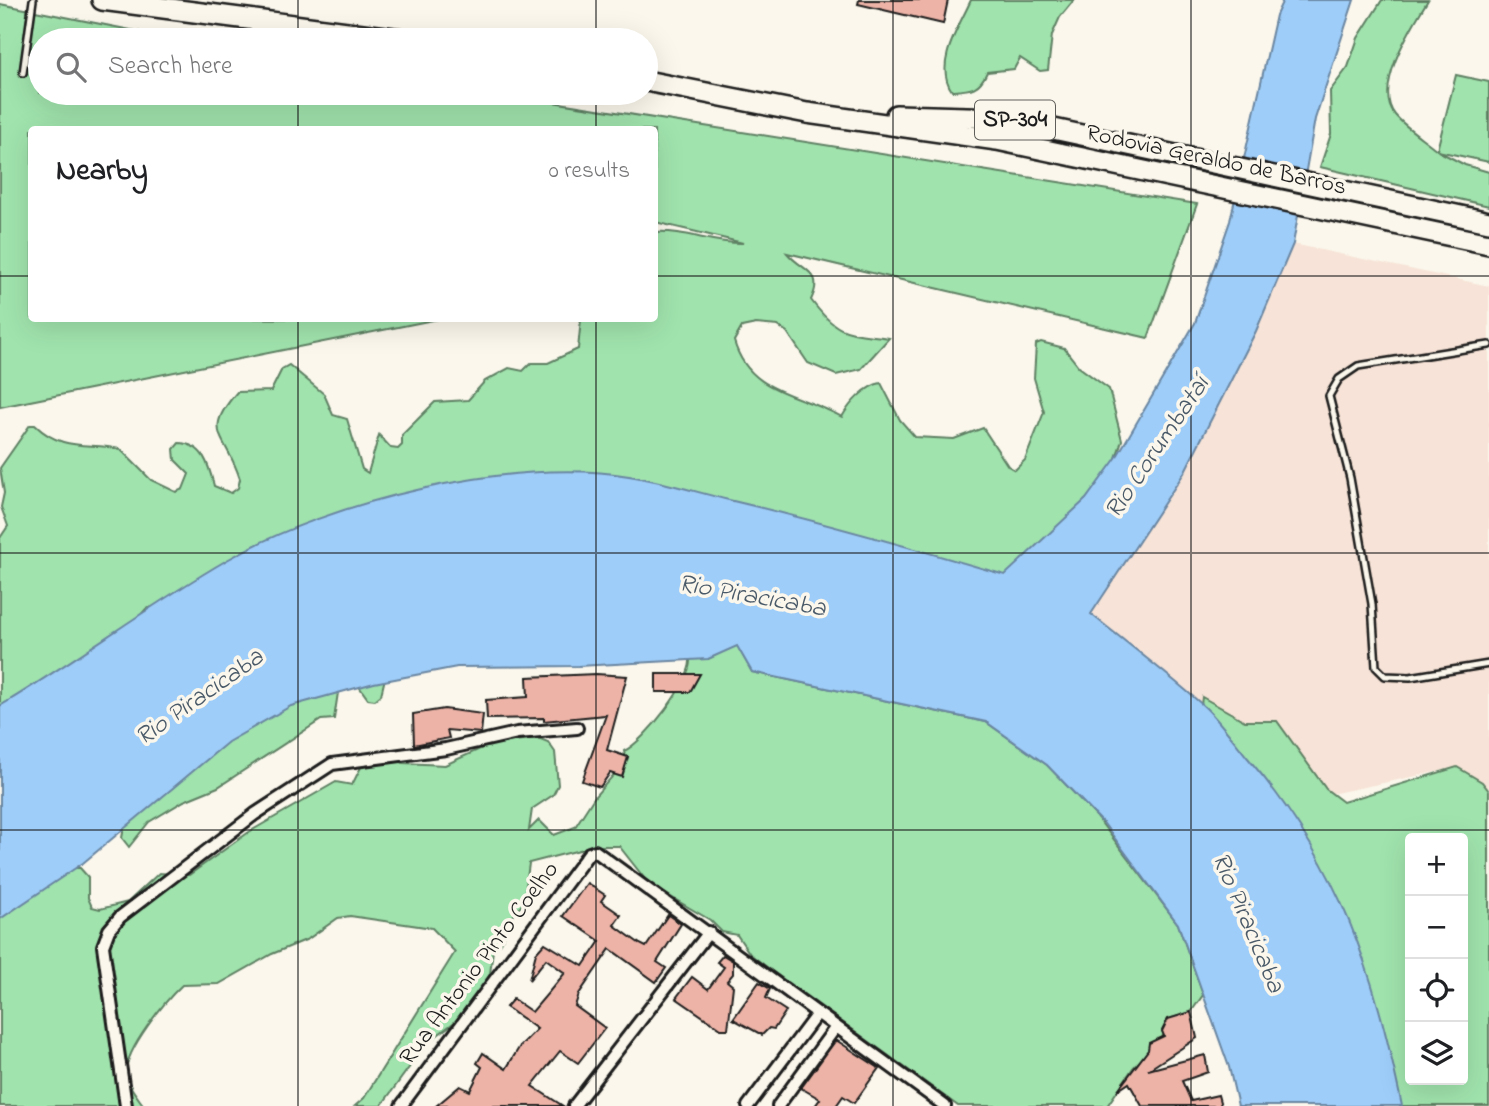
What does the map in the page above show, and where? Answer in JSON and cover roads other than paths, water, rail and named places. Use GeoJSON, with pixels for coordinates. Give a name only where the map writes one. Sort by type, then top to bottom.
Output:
{"type":"FeatureCollection","features":[{"type":"Feature","properties":{"kind":"highway"},"geometry":{"type":"LineString","coordinates":[[102,0],[317,28]]}},
{"type":"Feature","properties":{"kind":"highway","name":"Rodovia Geraldo de Barros"},"geometry":{"type":"LineString","coordinates":[[658,83],[807,113],[996,140],[1489,244]]}},
{"type":"Feature","properties":{"kind":"highway","name":"Rodovia Geraldo de Barros"},"geometry":{"type":"LineString","coordinates":[[807,113],[1002,118],[1489,222]]}},
{"type":"Feature","properties":{"kind":"street"},"geometry":{"type":"LineString","coordinates":[[126,1106],[103,946],[109,930],[120,917],[255,814],[332,764],[446,749],[517,733],[577,728]]}},
{"type":"Feature","properties":{"kind":"street","name":"Rua Antonio Pinto Coelho"},"geometry":{"type":"LineString","coordinates":[[401,1106],[589,853],[595,851],[709,932]]}},
{"type":"Feature","properties":{"kind":"street"},"geometry":{"type":"LineString","coordinates":[[574,1106],[709,932],[931,1102],[945,1106]]}},
{"type":"Feature","properties":{"kind":"street"},"geometry":{"type":"LineString","coordinates":[[748,1106],[817,1014]]}},
{"type":"Feature","properties":{"kind":"street"},"geometry":{"type":"LineString","coordinates":[[778,1106],[836,1027]]}},
{"type":"Feature","properties":{"kind":"lane"},"geometry":{"type":"LineString","coordinates":[[29,28],[33,0]]}},
{"type":"Feature","properties":{"kind":"lane"},"geometry":{"type":"LineString","coordinates":[[23,73],[28,36]]}},
{"type":"Feature","properties":{"kind":"lane"},"geometry":{"type":"LineString","coordinates":[[1489,345],[1358,366],[1339,379],[1329,397],[1350,478],[1372,604],[1376,667],[1385,676],[1410,677],[1489,664]]}},
{"type":"Feature","properties":{"kind":"water"},"geometry":{"type":"Polygon","coordinates":[[[1283,0],[1354,0],[1315,119],[1293,244],[1256,331],[1184,473],[1091,614],[1206,708],[1279,798],[1307,838],[1330,879],[1365,964],[1379,1009],[1402,1106],[1238,1106],[1229,1067],[1178,924],[1104,824],[1047,765],[986,722],[752,672],[737,646],[708,659],[578,666],[457,667],[374,683],[291,706],[228,742],[83,863],[0,919],[0,706],[227,560],[268,539],[316,520],[422,489],[478,478],[583,471],[629,476],[666,484],[833,526],[1005,575],[1086,499],[1116,458],[1195,323],[1230,221],[1276,15],[1283,0]]]}},
{"type":"Feature","properties":{"kind":"water label","name":"Rio Corumbataí"},"geometry":{"type":"Point","coordinates":[1158,448]}},
{"type":"Feature","properties":{"kind":"water label","name":"Rio Piracicaba"},"geometry":{"type":"Point","coordinates":[752,597]}},
{"type":"Feature","properties":{"kind":"water label","name":"Rio Piracicaba"},"geometry":{"type":"Point","coordinates":[200,698]}},
{"type":"Feature","properties":{"kind":"water label","name":"Rio Piracicaba"},"geometry":{"type":"Point","coordinates":[1247,923]}}]}
